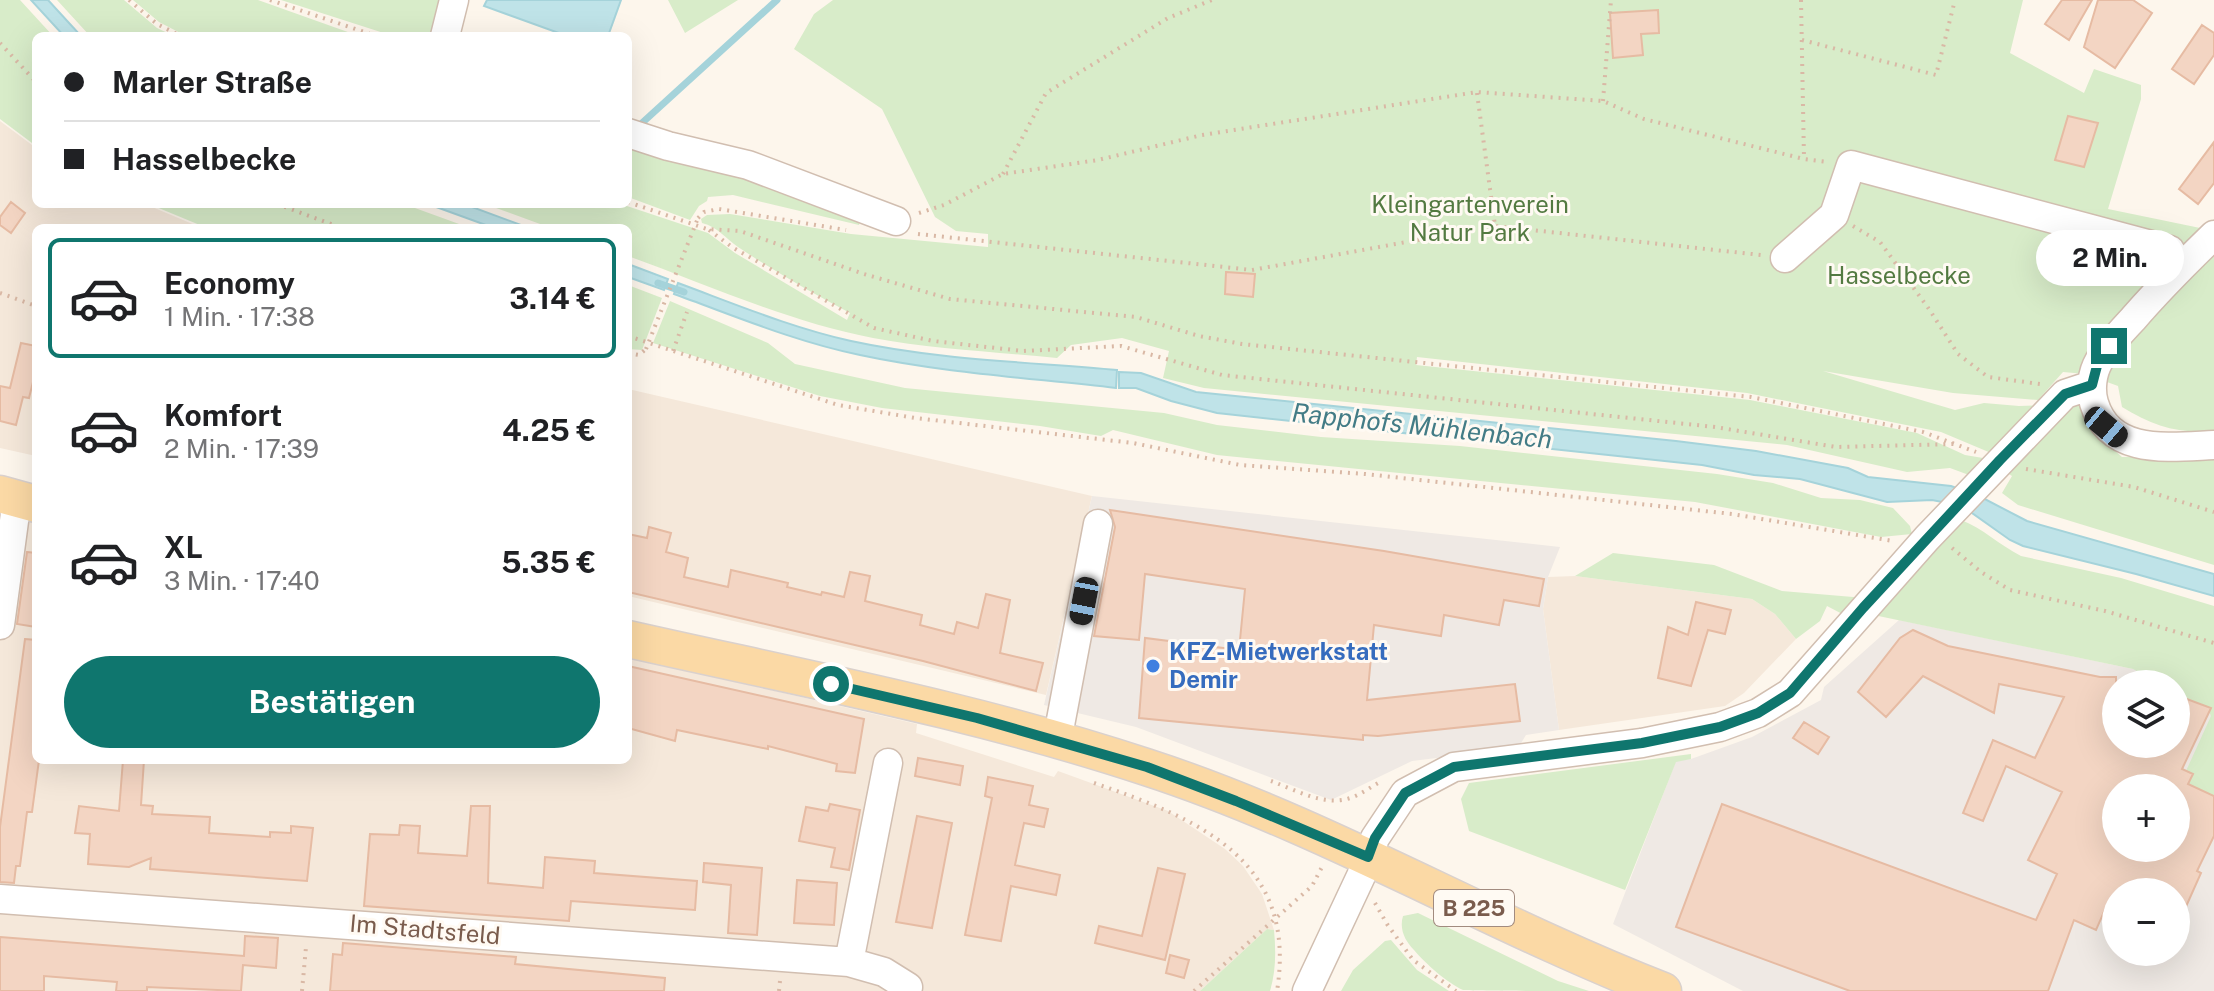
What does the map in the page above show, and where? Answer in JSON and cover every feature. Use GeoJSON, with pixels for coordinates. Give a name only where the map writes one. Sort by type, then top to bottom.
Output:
{"type":"FeatureCollection","features":[{"type":"Feature","properties":{"kind":"main road","name":"B 225"},"geometry":{"type":"LineString","coordinates":[[632,640],[943,710],[1147,767],[1334,843],[1364,866],[1663,991]]}},
{"type":"Feature","properties":{"kind":"street"},"geometry":{"type":"LineString","coordinates":[[446,32],[454,0]]}},
{"type":"Feature","properties":{"kind":"street"},"geometry":{"type":"LineString","coordinates":[[632,134],[748,165],[905,227]]}},
{"type":"Feature","properties":{"kind":"street"},"geometry":{"type":"LineString","coordinates":[[1785,258],[1834,215],[1851,165],[2170,250],[2172,275]]}},
{"type":"Feature","properties":{"kind":"street"},"geometry":{"type":"LineString","coordinates":[[2214,235],[2172,275],[2109,346],[2098,362],[2092,385],[2097,412],[2106,427],[2119,438],[2136,445],[2214,445]]}},
{"type":"Feature","properties":{"kind":"street"},"geometry":{"type":"LineString","coordinates":[[1307,991],[1375,838],[1405,793],[1454,767],[1642,743],[1720,727],[1758,713],[1790,693],[1930,535],[2065,394],[2092,385]]}},
{"type":"Feature","properties":{"kind":"street"},"geometry":{"type":"LineString","coordinates":[[0,625],[18,499]]}},
{"type":"Feature","properties":{"kind":"street"},"geometry":{"type":"LineString","coordinates":[[1057,741],[1098,524]]}},
{"type":"Feature","properties":{"kind":"street"},"geometry":{"type":"LineString","coordinates":[[849,962],[888,763]]}},
{"type":"Feature","properties":{"kind":"street","name":"Im Stadtsfeld"},"geometry":{"type":"LineString","coordinates":[[0,899],[849,962],[884,972],[908,987]]}},
{"type":"Feature","properties":{"kind":"path"},"geometry":{"type":"LineString","coordinates":[[129,0],[157,24],[173,32]]}},
{"type":"Feature","properties":{"kind":"path"},"geometry":{"type":"LineString","coordinates":[[270,0],[364,32]]}},
{"type":"Feature","properties":{"kind":"path"},"geometry":{"type":"LineString","coordinates":[[1003,174],[1046,93],[1168,18],[1212,0]]}},
{"type":"Feature","properties":{"kind":"path"},"geometry":{"type":"LineString","coordinates":[[1603,101],[1611,0]]}},
{"type":"Feature","properties":{"kind":"path"},"geometry":{"type":"LineString","coordinates":[[1801,0],[1804,159]]}},
{"type":"Feature","properties":{"kind":"path"},"geometry":{"type":"LineString","coordinates":[[1802,40],[1936,75],[1955,0]]}},
{"type":"Feature","properties":{"kind":"path"},"geometry":{"type":"LineString","coordinates":[[0,43],[32,78]]}},
{"type":"Feature","properties":{"kind":"path"},"geometry":{"type":"LineString","coordinates":[[1477,92],[1495,226]]}},
{"type":"Feature","properties":{"kind":"path"},"geometry":{"type":"LineString","coordinates":[[905,227],[1003,174],[1098,160],[1202,135],[1477,92],[1603,101],[1644,119],[1804,159],[1851,165]]}},
{"type":"Feature","properties":{"kind":"path"},"geometry":{"type":"LineString","coordinates":[[632,203],[707,229],[740,231],[864,274],[950,299],[1136,317],[1199,336],[1242,344],[1751,397],[1923,432],[1996,464],[2134,487],[2214,512]]}},
{"type":"Feature","properties":{"kind":"path"},"geometry":{"type":"LineString","coordinates":[[288,208],[331,224]]}},
{"type":"Feature","properties":{"kind":"path"},"geometry":{"type":"LineString","coordinates":[[632,354],[639,355],[647,346],[698,218],[704,212],[728,210],[860,232],[905,227],[1252,270],[1495,226],[1785,258]]}},
{"type":"Feature","properties":{"kind":"path"},"geometry":{"type":"LineString","coordinates":[[1834,215],[1880,242],[1958,354],[1988,377],[2049,384]]}},
{"type":"Feature","properties":{"kind":"path"},"geometry":{"type":"LineString","coordinates":[[707,229],[745,255],[874,328],[933,341],[1023,351],[1121,346],[1222,375],[1715,427],[1836,447],[1956,444]]}},
{"type":"Feature","properties":{"kind":"path"},"geometry":{"type":"LineString","coordinates":[[0,293],[32,305]]}},
{"type":"Feature","properties":{"kind":"path"},"geometry":{"type":"LineString","coordinates":[[673,351],[687,312]]}},
{"type":"Feature","properties":{"kind":"path"},"geometry":{"type":"LineString","coordinates":[[632,338],[647,346],[673,351],[838,405],[915,418],[1133,443],[1240,465],[1365,474],[1732,514],[1888,542],[1930,535],[2010,590],[2105,611],[2214,643]]}},
{"type":"Feature","properties":{"kind":"path"},"geometry":{"type":"LineString","coordinates":[[1084,780],[1159,805],[1201,829],[1243,859],[1267,891],[1275,919],[1281,963],[1277,991]]}},
{"type":"Feature","properties":{"kind":"path"},"geometry":{"type":"LineString","coordinates":[[1194,991],[1312,886],[1334,843]]}},
{"type":"Feature","properties":{"kind":"path"},"geometry":{"type":"LineString","coordinates":[[1364,866],[1387,924],[1413,960],[1456,991]]}},
{"type":"Feature","properties":{"kind":"path"},"geometry":{"type":"LineString","coordinates":[[302,991],[308,920]]}},
{"type":"Feature","properties":{"kind":"shaded area"},"geometry":{"type":"Polygon","coordinates":[[[0,121],[32,145],[32,208],[154,208],[192,224],[32,224],[32,455],[0,448],[0,121]]]}},
{"type":"Feature","properties":{"kind":"shaded area"},"geometry":{"type":"Polygon","coordinates":[[[632,390],[1092,496],[1046,695],[632,597],[632,390]]]}},
{"type":"Feature","properties":{"kind":"shaded area"},"geometry":{"type":"Polygon","coordinates":[[[1092,496],[1560,547],[1548,577],[1543,609],[1559,730],[1526,735],[1518,748],[1412,761],[1331,800],[1136,727],[1044,705],[1092,496]]]}},
{"type":"Feature","properties":{"kind":"shaded area"},"geometry":{"type":"Polygon","coordinates":[[[32,519],[32,764],[632,764],[632,658],[917,724],[916,733],[1054,777],[1058,771],[1168,811],[1225,849],[1243,866],[1262,894],[1274,930],[1267,929],[1200,991],[0,991],[0,532],[32,519]]]}},
{"type":"Feature","properties":{"kind":"shaded area"},"geometry":{"type":"Polygon","coordinates":[[[1575,576],[1752,599],[1775,614],[1796,639],[1744,693],[1725,706],[1559,730],[1543,609],[1548,577],[1575,576]]]}},
{"type":"Feature","properties":{"kind":"shaded area"},"geometry":{"type":"Polygon","coordinates":[[[1899,620],[2136,670],[2102,670],[2102,758],[2190,758],[2190,686],[2214,693],[2214,991],[1743,991],[1613,924],[1676,761],[1691,759],[1752,737],[1821,700],[1824,687],[1899,620]]]}},
{"type":"Feature","properties":{"kind":"green space"},"geometry":{"type":"Polygon","coordinates":[[[0,0],[20,0],[49,32],[32,32],[32,143],[0,119],[0,0]]]}},
{"type":"Feature","properties":{"kind":"green space"},"geometry":{"type":"Polygon","coordinates":[[[57,0],[124,0],[166,32],[86,32],[57,0]]]}},
{"type":"Feature","properties":{"kind":"green space"},"geometry":{"type":"Polygon","coordinates":[[[133,0],[258,0],[348,32],[178,32],[159,22],[133,0]]]}},
{"type":"Feature","properties":{"kind":"green space"},"geometry":{"type":"Polygon","coordinates":[[[281,0],[445,0],[435,32],[381,32],[281,0]]]}},
{"type":"Feature","properties":{"kind":"green space"},"geometry":{"type":"Polygon","coordinates":[[[668,0],[738,0],[685,33],[668,0]]]}},
{"type":"Feature","properties":{"kind":"green space"},"geometry":{"type":"Polygon","coordinates":[[[833,0],[2023,0],[2010,53],[2084,93],[2094,69],[2141,85],[2141,99],[2108,209],[2205,229],[2214,219],[2214,431],[2177,430],[2144,419],[2122,407],[2118,386],[2085,374],[2063,372],[2038,400],[1953,393],[1823,371],[1955,410],[1984,403],[2046,405],[1991,453],[1941,432],[1747,393],[1417,357],[1416,365],[1750,400],[1917,433],[1965,455],[1995,460],[1977,478],[1950,468],[1907,472],[1787,445],[1204,388],[1163,378],[1169,351],[1122,338],[1071,345],[1057,358],[918,345],[842,331],[780,313],[632,258],[632,224],[540,224],[496,208],[632,208],[708,233],[735,253],[847,320],[850,313],[765,265],[717,230],[702,223],[701,219],[707,215],[730,214],[851,234],[988,247],[988,234],[956,231],[935,217],[882,109],[794,49],[814,14],[833,0]]]}},
{"type":"Feature","properties":{"kind":"green space"},"geometry":{"type":"Polygon","coordinates":[[[632,139],[713,165],[860,221],[859,225],[733,195],[708,197],[690,220],[632,198],[632,139]]]}},
{"type":"Feature","properties":{"kind":"green space"},"geometry":{"type":"Polygon","coordinates":[[[159,208],[415,208],[459,224],[197,224],[159,208]]]}},
{"type":"Feature","properties":{"kind":"green space"},"geometry":{"type":"Polygon","coordinates":[[[632,287],[662,298],[642,350],[632,349],[632,287]]]}},
{"type":"Feature","properties":{"kind":"green space"},"geometry":{"type":"Polygon","coordinates":[[[670,301],[768,343],[795,364],[905,388],[1164,413],[1217,425],[1321,437],[1460,446],[1717,474],[1773,483],[1821,498],[1860,500],[1893,508],[1910,526],[1912,534],[1881,537],[1695,502],[1217,455],[1113,430],[1101,436],[882,408],[820,396],[653,343],[670,301]]]}},
{"type":"Feature","properties":{"kind":"green space"},"geometry":{"type":"Polygon","coordinates":[[[2080,402],[2092,430],[2122,457],[2195,456],[2214,459],[2214,565],[2018,505],[2002,493],[2012,476],[2001,469],[2060,405],[2080,402]]]}},
{"type":"Feature","properties":{"kind":"green space"},"geometry":{"type":"Polygon","coordinates":[[[1961,520],[2021,556],[2121,578],[2214,606],[2214,798],[2190,786],[2190,774],[2185,774],[2211,716],[2209,711],[2190,700],[2190,670],[2135,670],[1864,613],[1961,520]]]}},
{"type":"Feature","properties":{"kind":"green space"},"geometry":{"type":"Polygon","coordinates":[[[1613,553],[1714,565],[1782,591],[1865,598],[1848,617],[1827,606],[1820,621],[1796,639],[1775,614],[1752,599],[1575,576],[1613,553]]]}},
{"type":"Feature","properties":{"kind":"green space"},"geometry":{"type":"Polygon","coordinates":[[[1691,754],[1691,759],[1676,762],[1625,890],[1469,831],[1461,799],[1469,783],[1691,754]]]}},
{"type":"Feature","properties":{"kind":"green space"},"geometry":{"type":"Polygon","coordinates":[[[1418,913],[1558,981],[1589,991],[1463,990],[1430,967],[1406,939],[1402,930],[1403,916],[1418,913]]]}},
{"type":"Feature","properties":{"kind":"green space"},"geometry":{"type":"Polygon","coordinates":[[[1267,929],[1274,930],[1275,946],[1270,991],[1200,991],[1267,929]]]}},
{"type":"Feature","properties":{"kind":"green space"},"geometry":{"type":"Polygon","coordinates":[[[1391,940],[1417,970],[1449,991],[1341,991],[1353,970],[1385,941],[1391,940]]]}},
{"type":"Feature","properties":{"kind":"water"},"geometry":{"type":"Polygon","coordinates":[[[31,0],[48,0],[77,32],[60,32],[31,0]]]}},
{"type":"Feature","properties":{"kind":"water"},"geometry":{"type":"Polygon","coordinates":[[[487,0],[621,0],[609,32],[556,32],[484,6],[487,0]]]}},
{"type":"Feature","properties":{"kind":"water"},"geometry":{"type":"Polygon","coordinates":[[[439,208],[475,208],[518,224],[483,224],[439,208]]]}},
{"type":"Feature","properties":{"kind":"water"},"geometry":{"type":"Polygon","coordinates":[[[632,266],[668,279],[664,290],[632,278],[632,266]]]}},
{"type":"Feature","properties":{"kind":"water"},"geometry":{"type":"Polygon","coordinates":[[[678,283],[785,322],[851,341],[950,356],[1117,370],[1116,388],[923,366],[836,350],[674,294],[678,283]]]}},
{"type":"Feature","properties":{"kind":"water"},"geometry":{"type":"Polygon","coordinates":[[[1119,372],[1141,373],[1196,392],[1756,451],[1848,468],[1868,477],[1951,486],[1965,491],[1952,504],[1932,500],[1887,502],[1800,479],[1754,475],[1702,465],[1217,413],[1136,388],[1119,388],[1119,372]]]}},
{"type":"Feature","properties":{"kind":"water"},"geometry":{"type":"Polygon","coordinates":[[[1977,495],[2027,521],[2214,574],[2214,596],[2023,546],[1965,508],[1977,495]]]}},
{"type":"Feature","properties":{"kind":"building"},"geometry":{"type":"Polygon","coordinates":[[[2062,0],[2092,0],[2069,40],[2045,24],[2062,0]]]}},
{"type":"Feature","properties":{"kind":"building"},"geometry":{"type":"Polygon","coordinates":[[[2098,0],[2133,0],[2152,13],[2115,68],[2084,47],[2098,0]]]}},
{"type":"Feature","properties":{"kind":"building"},"geometry":{"type":"Polygon","coordinates":[[[1658,10],[1659,33],[1641,34],[1643,55],[1613,58],[1610,13],[1658,10]]]}},
{"type":"Feature","properties":{"kind":"building"},"geometry":{"type":"Polygon","coordinates":[[[2202,25],[2214,33],[2214,55],[2194,84],[2172,69],[2202,25]]]}},
{"type":"Feature","properties":{"kind":"building"},"geometry":{"type":"Polygon","coordinates":[[[2068,116],[2098,123],[2084,167],[2055,160],[2068,116]]]}},
{"type":"Feature","properties":{"kind":"building"},"geometry":{"type":"Polygon","coordinates":[[[2214,142],[2214,183],[2198,204],[2179,189],[2214,142]]]}},
{"type":"Feature","properties":{"kind":"building"},"geometry":{"type":"Polygon","coordinates":[[[11,202],[25,213],[11,233],[0,225],[0,217],[11,202]]]}},
{"type":"Feature","properties":{"kind":"building"},"geometry":{"type":"Polygon","coordinates":[[[1226,272],[1255,274],[1253,297],[1225,294],[1226,272]]]}},
{"type":"Feature","properties":{"kind":"building"},"geometry":{"type":"Polygon","coordinates":[[[21,343],[32,345],[32,386],[29,398],[23,397],[16,425],[0,421],[0,386],[10,388],[21,343]]]}},
{"type":"Feature","properties":{"kind":"building"},"geometry":{"type":"Polygon","coordinates":[[[1110,510],[1384,551],[1544,579],[1539,606],[1504,600],[1499,625],[1444,615],[1441,636],[1374,625],[1367,700],[1515,684],[1520,721],[1363,735],[1363,740],[1139,718],[1145,638],[1239,650],[1245,589],[1145,574],[1139,640],[1094,636],[1115,527],[1110,510]]]}},
{"type":"Feature","properties":{"kind":"building"},"geometry":{"type":"Polygon","coordinates":[[[649,527],[671,533],[666,552],[688,558],[684,577],[728,587],[731,570],[788,583],[787,587],[844,597],[850,572],[870,576],[865,601],[922,615],[920,625],[954,634],[957,622],[978,628],[986,594],[1010,600],[1000,653],[1043,663],[1036,691],[923,661],[632,593],[632,535],[647,538],[649,527]]]}},
{"type":"Feature","properties":{"kind":"building"},"geometry":{"type":"Polygon","coordinates":[[[27,552],[32,553],[32,626],[17,624],[27,552]]]}},
{"type":"Feature","properties":{"kind":"building"},"geometry":{"type":"Polygon","coordinates":[[[1696,602],[1731,610],[1725,634],[1708,630],[1691,686],[1658,678],[1668,627],[1688,635],[1696,602]]]}},
{"type":"Feature","properties":{"kind":"building"},"geometry":{"type":"Polygon","coordinates":[[[1913,630],[1948,646],[2102,677],[2102,758],[2187,758],[2182,769],[2193,774],[2190,780],[2190,774],[2102,774],[2102,862],[2190,862],[2190,785],[2214,796],[2214,836],[2197,871],[2201,873],[2190,898],[2190,878],[2102,878],[2102,916],[2096,930],[2074,920],[2048,991],[1850,991],[1676,927],[1722,804],[2036,920],[2057,874],[2028,860],[2062,792],[2006,766],[1983,821],[1963,813],[1993,740],[2035,758],[2064,697],[1999,684],[1994,713],[1923,676],[1886,717],[1858,692],[1900,638],[1913,630]]]}},
{"type":"Feature","properties":{"kind":"building"},"geometry":{"type":"Polygon","coordinates":[[[25,639],[32,640],[32,764],[38,764],[32,812],[27,812],[20,866],[16,866],[14,883],[0,882],[0,827],[25,639]]]}},
{"type":"Feature","properties":{"kind":"building"},"geometry":{"type":"Polygon","coordinates":[[[632,667],[864,719],[855,773],[836,771],[837,764],[768,746],[768,749],[677,730],[675,741],[632,729],[632,667]]]}},
{"type":"Feature","properties":{"kind":"building"},"geometry":{"type":"Polygon","coordinates":[[[2190,700],[2211,708],[2190,752],[2190,700]]]}},
{"type":"Feature","properties":{"kind":"building"},"geometry":{"type":"Polygon","coordinates":[[[1804,722],[1829,737],[1818,754],[1793,738],[1804,722]]]}},
{"type":"Feature","properties":{"kind":"building"},"geometry":{"type":"Polygon","coordinates":[[[918,758],[963,766],[960,785],[915,776],[918,758]]]}},
{"type":"Feature","properties":{"kind":"building"},"geometry":{"type":"Polygon","coordinates":[[[123,764],[144,764],[141,805],[153,806],[152,814],[210,817],[209,833],[270,837],[270,832],[291,833],[291,826],[313,828],[307,881],[150,869],[151,858],[129,867],[88,864],[90,834],[75,833],[79,806],[119,811],[123,764]]]}},
{"type":"Feature","properties":{"kind":"building"},"geometry":{"type":"Polygon","coordinates":[[[988,777],[1033,786],[1029,805],[1048,809],[1044,827],[1024,823],[1015,865],[1060,875],[1056,895],[1011,886],[1001,941],[965,935],[992,798],[985,796],[988,777]]]}},
{"type":"Feature","properties":{"kind":"building"},"geometry":{"type":"Polygon","coordinates":[[[830,804],[860,810],[849,870],[831,867],[835,848],[799,841],[806,807],[828,811],[830,804]]]}},
{"type":"Feature","properties":{"kind":"building"},"geometry":{"type":"Polygon","coordinates":[[[471,806],[490,806],[488,883],[543,888],[545,857],[595,861],[594,873],[697,881],[695,910],[571,901],[569,921],[364,906],[370,834],[399,835],[400,825],[420,826],[418,853],[467,856],[471,806]]]}},
{"type":"Feature","properties":{"kind":"building"},"geometry":{"type":"Polygon","coordinates":[[[917,816],[952,823],[932,928],[896,922],[917,816]]]}},
{"type":"Feature","properties":{"kind":"building"},"geometry":{"type":"Polygon","coordinates":[[[704,863],[762,868],[757,935],[728,933],[731,885],[703,882],[704,863]]]}},
{"type":"Feature","properties":{"kind":"building"},"geometry":{"type":"Polygon","coordinates":[[[1158,868],[1185,874],[1165,960],[1095,943],[1099,926],[1142,936],[1158,868]]]}},
{"type":"Feature","properties":{"kind":"building"},"geometry":{"type":"Polygon","coordinates":[[[797,880],[837,883],[834,925],[794,923],[797,880]]]}},
{"type":"Feature","properties":{"kind":"building"},"geometry":{"type":"Polygon","coordinates":[[[245,936],[278,938],[276,968],[243,965],[241,991],[147,987],[147,991],[116,991],[117,982],[44,976],[44,991],[0,991],[0,937],[244,956],[245,936]]]}},
{"type":"Feature","properties":{"kind":"building"},"geometry":{"type":"Polygon","coordinates":[[[343,943],[516,957],[515,964],[665,978],[664,991],[330,991],[333,954],[342,955],[343,943]]]}},
{"type":"Feature","properties":{"kind":"building"},"geometry":{"type":"Polygon","coordinates":[[[1170,955],[1189,960],[1184,978],[1166,973],[1170,955]]]}},
{"type":"Feature","properties":{"kind":"waterway"},"geometry":{"type":"LineString","coordinates":[[642,123],[777,0]]}},
{"type":"Feature","properties":{"kind":"waterway","name":"Rapphofs Mühlenbach"},"geometry":{"type":"LineString","coordinates":[[658,283],[684,292]]}},
{"type":"Feature","properties":{"kind":"place","name":"KFZ-Mietwerkstatt Demir"},"geometry":{"type":"Point","coordinates":[1153,666]}},
{"type":"Feature","properties":{"kind":"route"},"geometry":{"type":"LineString","coordinates":[[831,684],[977,718],[1147,767],[1368,857],[1375,838],[1405,793],[1454,767],[1642,743],[1720,727],[1758,713],[1790,693],[1863,608],[2000,460],[2065,394],[2092,385],[2098,362],[2109,346]]}},
{"type":"Feature","properties":{"kind":"park label","name":"Kleingartenverein Natur Park"},"geometry":{"type":"Point","coordinates":[1470,219]}},
{"type":"Feature","properties":{"kind":"park label","name":"Hasselbecke"},"geometry":{"type":"Point","coordinates":[1899,276]}}]}
